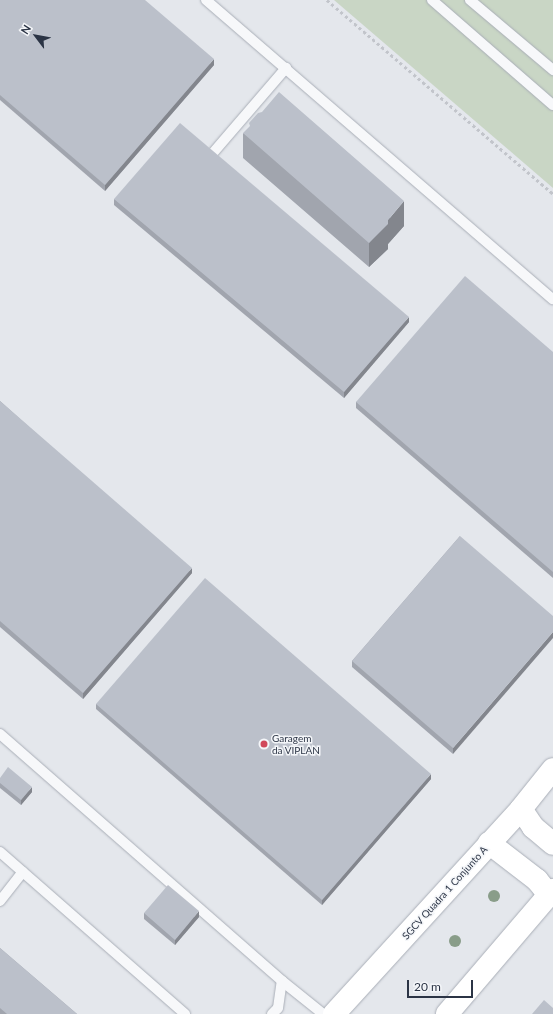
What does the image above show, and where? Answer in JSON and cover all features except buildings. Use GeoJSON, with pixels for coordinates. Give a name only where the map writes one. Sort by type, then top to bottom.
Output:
{"type":"FeatureCollection","features":[{"type":"Feature","properties":{"kind":"street","name":"SGCV Quadra 1 Conjunto A"},"geometry":{"type":"LineString","coordinates":[[334,1014],[521,809],[553,769]]}},
{"type":"Feature","properties":{"kind":"street"},"geometry":{"type":"LineString","coordinates":[[521,809],[533,827],[553,844]]}},
{"type":"Feature","properties":{"kind":"street"},"geometry":{"type":"LineString","coordinates":[[447,1014],[551,893],[537,880],[489,843]]}},
{"type":"Feature","properties":{"kind":"lane"},"geometry":{"type":"LineString","coordinates":[[206,0],[553,299]]}},
{"type":"Feature","properties":{"kind":"lane"},"geometry":{"type":"LineString","coordinates":[[432,0],[553,105]]}},
{"type":"Feature","properties":{"kind":"lane"},"geometry":{"type":"LineString","coordinates":[[470,0],[553,70]]}},
{"type":"Feature","properties":{"kind":"lane"},"geometry":{"type":"LineString","coordinates":[[200,169],[286,68]]}},
{"type":"Feature","properties":{"kind":"lane"},"geometry":{"type":"LineString","coordinates":[[0,734],[282,981],[323,1014]]}},
{"type":"Feature","properties":{"kind":"lane"},"geometry":{"type":"LineString","coordinates":[[0,852],[185,1014]]}},
{"type":"Feature","properties":{"kind":"lane"},"geometry":{"type":"LineString","coordinates":[[0,901],[23,872]]}},
{"type":"Feature","properties":{"kind":"lane"},"geometry":{"type":"LineString","coordinates":[[272,1014],[278,1008],[282,981]]}},
{"type":"Feature","properties":{"kind":"path"},"geometry":{"type":"LineString","coordinates":[[327,0],[553,194]]}},
{"type":"Feature","properties":{"kind":"green space"},"geometry":{"type":"Polygon","coordinates":[[[334,0],[553,0],[553,188],[334,0]]]}},
{"type":"Feature","properties":{"kind":"place","name":"Garagem da VIPLAN"},"geometry":{"type":"Point","coordinates":[264,744]}}]}
